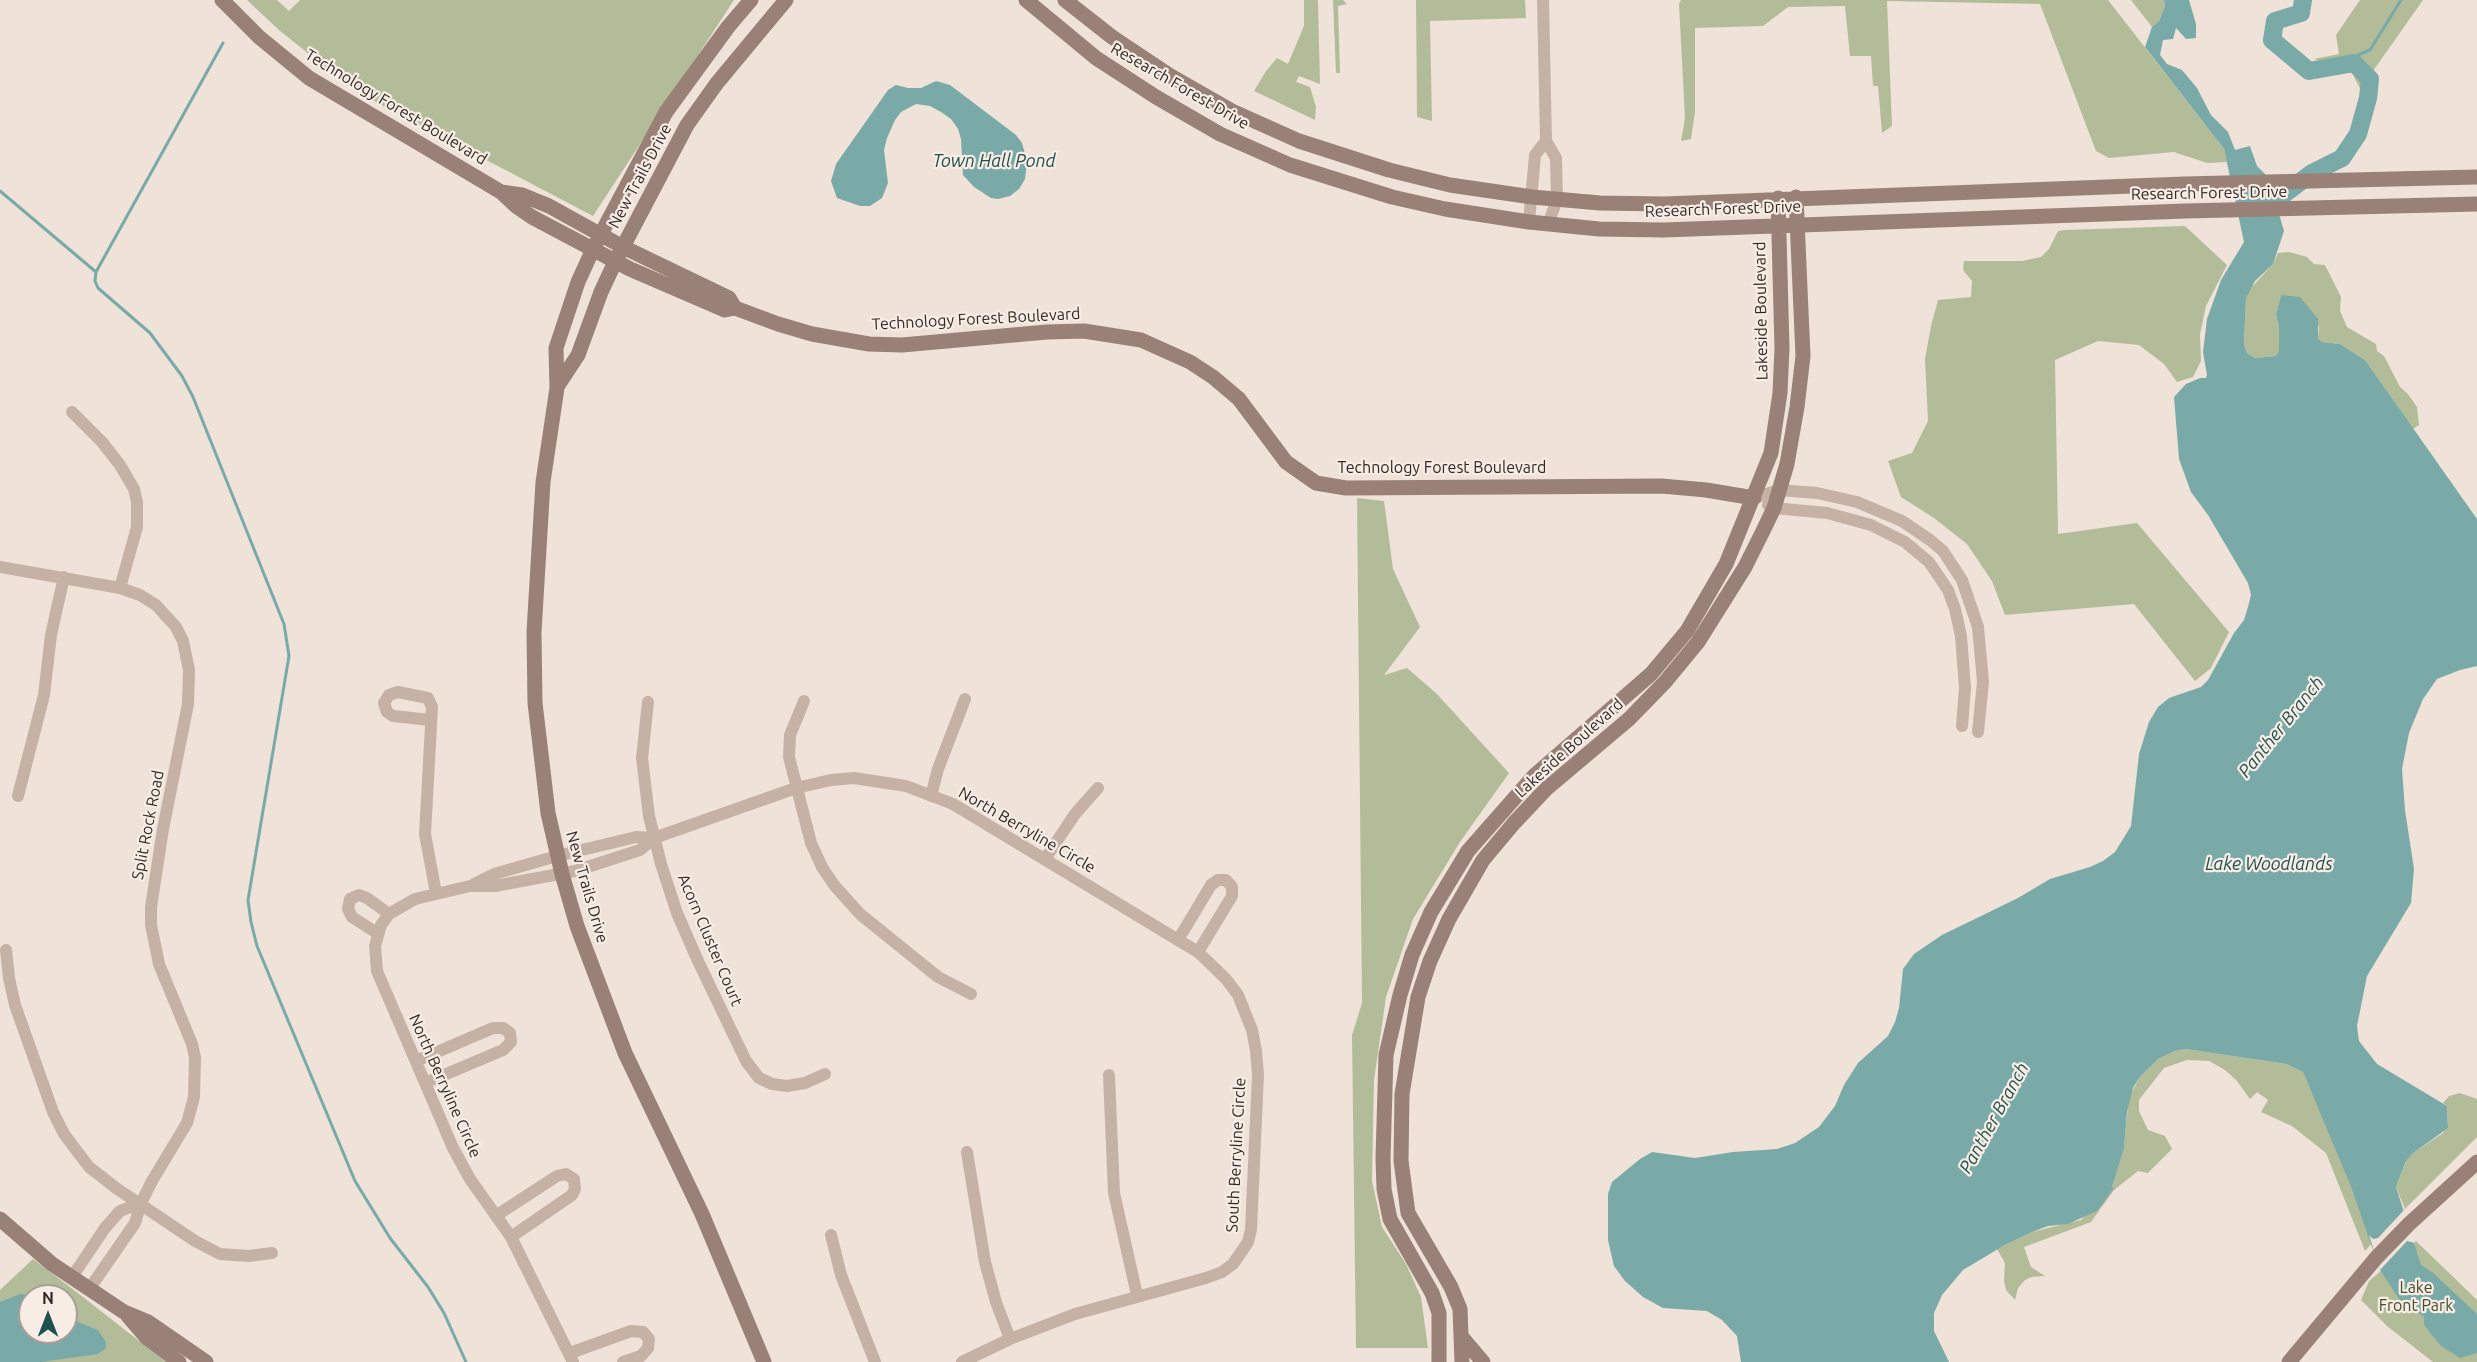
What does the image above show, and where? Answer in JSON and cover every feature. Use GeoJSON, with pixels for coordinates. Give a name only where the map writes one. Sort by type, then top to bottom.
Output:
{"type":"FeatureCollection","features":[{"type":"Feature","properties":{"kind":"street","name":"Technology Forest Boulevard"},"geometry":{"type":"LineString","coordinates":[[222,0],[259,37],[309,78],[501,192],[532,217],[615,262],[725,310],[735,308],[813,334],[869,344],[902,345],[1047,332],[1084,331],[1141,340],[1190,362],[1239,399],[1286,462],[1316,483],[1346,489],[1662,486],[1754,498],[1774,508],[1827,513],[1871,525],[1905,542],[1929,562],[1948,590],[1961,636],[1965,688],[1962,726]]}},
{"type":"Feature","properties":{"kind":"street","name":"New Trails Drive"},"geometry":{"type":"LineString","coordinates":[[751,0],[728,27],[666,112],[593,249],[578,282],[556,348],[557,388],[543,482],[534,632],[535,704],[540,759],[557,856],[577,926],[621,1044],[702,1214],[764,1362]]}},
{"type":"Feature","properties":{"kind":"street","name":"New Trails Drive"},"geometry":{"type":"LineString","coordinates":[[557,388],[578,355],[601,292],[615,262],[687,125],[741,52],[786,0]]}},
{"type":"Feature","properties":{"kind":"street","name":"Research Forest Drive"},"geometry":{"type":"LineString","coordinates":[[1026,0],[1096,58],[1156,97],[1220,134],[1270,156],[1352,186],[1445,209],[1529,222],[1599,228],[1664,230],[2186,211],[2477,204]]}},
{"type":"Feature","properties":{"kind":"street","name":"Research Forest Drive"},"geometry":{"type":"LineString","coordinates":[[1065,0],[1112,37],[1169,75],[1232,111],[1299,141],[1389,170],[1450,184],[1532,197],[1664,204],[1796,197],[2184,184],[2477,177]]}},
{"type":"Feature","properties":{"kind":"street"},"geometry":{"type":"LineString","coordinates":[[1543,0],[1546,141],[1556,158],[1557,200],[1548,224]]}},
{"type":"Feature","properties":{"kind":"street"},"geometry":{"type":"LineString","coordinates":[[728,27],[753,38]]}},
{"type":"Feature","properties":{"kind":"street"},"geometry":{"type":"LineString","coordinates":[[728,27],[741,52]]}},
{"type":"Feature","properties":{"kind":"street"},"geometry":{"type":"LineString","coordinates":[[1529,222],[1535,155],[1546,141]]}},
{"type":"Feature","properties":{"kind":"street","name":"Technology Forest Boulevard"},"geometry":{"type":"LineString","coordinates":[[501,192],[522,195],[549,206],[623,247],[729,298],[735,308]]}},
{"type":"Feature","properties":{"kind":"street","name":"Lakeside Boulevard"},"geometry":{"type":"LineString","coordinates":[[1462,1362],[1460,1310],[1451,1287],[1408,1213],[1401,1161],[1402,1095],[1418,997],[1430,961],[1449,919],[1483,860],[1546,789],[1629,719],[1665,682],[1698,642],[1745,567],[1774,508],[1787,464],[1797,407],[1803,352],[1796,197]]}},
{"type":"Feature","properties":{"kind":"street","name":"Lakeside Boulevard"},"geometry":{"type":"LineString","coordinates":[[1439,1362],[1439,1313],[1432,1293],[1390,1219],[1384,1189],[1386,1055],[1412,955],[1436,901],[1468,851],[1534,776],[1651,674],[1687,631],[1726,564],[1771,453],[1780,393],[1782,348],[1778,198]]}},
{"type":"Feature","properties":{"kind":"street"},"geometry":{"type":"LineString","coordinates":[[72,412],[102,442],[120,465],[134,489],[137,502],[137,527],[120,588]]}},
{"type":"Feature","properties":{"kind":"street","name":"Technology Forest Boulevard"},"geometry":{"type":"LineString","coordinates":[[1754,498],[1779,490],[1817,493],[1873,508],[1917,530],[1943,551],[1962,580],[1978,627],[1983,682],[1978,732]]}},
{"type":"Feature","properties":{"kind":"street","name":"Split Rock Road"},"geometry":{"type":"LineString","coordinates":[[0,567],[120,588],[140,595],[167,614],[183,641],[190,686],[155,881],[151,925],[159,964],[192,1044],[195,1090],[191,1112],[184,1129],[141,1203],[135,1223],[90,1288]]}},
{"type":"Feature","properties":{"kind":"street"},"geometry":{"type":"LineString","coordinates":[[18,796],[44,695],[51,635],[63,577]]}},
{"type":"Feature","properties":{"kind":"street"},"geometry":{"type":"LineString","coordinates":[[1687,631],[1698,642]]}},
{"type":"Feature","properties":{"kind":"street"},"geometry":{"type":"LineString","coordinates":[[932,796],[942,758],[965,699]]}},
{"type":"Feature","properties":{"kind":"street"},"geometry":{"type":"LineString","coordinates":[[804,701],[790,735],[789,756],[811,843],[822,867],[834,885],[860,914],[938,977],[971,994]]}},
{"type":"Feature","properties":{"kind":"street","name":"Acorn Cluster Court"},"geometry":{"type":"LineString","coordinates":[[648,702],[642,758],[644,786],[654,838],[677,913],[746,1061],[759,1078],[772,1084],[787,1086],[805,1083],[825,1074]]}},
{"type":"Feature","properties":{"kind":"street"},"geometry":{"type":"LineString","coordinates":[[431,720],[425,834],[436,893]]}},
{"type":"Feature","properties":{"kind":"street"},"geometry":{"type":"LineString","coordinates":[[1534,776],[1546,789]]}},
{"type":"Feature","properties":{"kind":"street","name":"North Berryline Circle"},"geometry":{"type":"LineString","coordinates":[[571,1358],[511,1237],[470,1179],[453,1148],[377,971],[375,958],[377,933],[389,914],[403,904],[436,893],[470,886],[495,886],[562,874],[640,850],[654,838],[796,788],[831,780],[854,778],[906,786],[953,804],[1198,952]]}},
{"type":"Feature","properties":{"kind":"street"},"geometry":{"type":"LineString","coordinates":[[1045,859],[1075,814],[1098,789]]}},
{"type":"Feature","properties":{"kind":"street","name":"North Berryline Circle"},"geometry":{"type":"LineString","coordinates":[[470,886],[494,874],[557,856],[636,837],[654,838]]}},
{"type":"Feature","properties":{"kind":"street"},"geometry":{"type":"LineString","coordinates":[[1178,940],[1211,885],[1218,880],[1226,880],[1232,887],[1232,896],[1198,952]]}},
{"type":"Feature","properties":{"kind":"street"},"geometry":{"type":"LineString","coordinates":[[377,933],[352,917],[348,909],[350,900],[358,895],[367,898],[389,914]]}},
{"type":"Feature","properties":{"kind":"street"},"geometry":{"type":"LineString","coordinates":[[6,950],[15,1005],[63,1134],[77,1152],[100,1177],[220,1254],[249,1256],[272,1253]]}},
{"type":"Feature","properties":{"kind":"street","name":"South Berryline Circle"},"geometry":{"type":"LineString","coordinates":[[962,1362],[1010,1339],[1075,1314],[1222,1272],[1241,1255],[1251,1230],[1258,1075],[1257,1051],[1252,1030],[1238,995],[1226,979],[1198,952]]}},
{"type":"Feature","properties":{"kind":"street"},"geometry":{"type":"LineString","coordinates":[[416,1061],[493,1028],[502,1028],[510,1034],[511,1042],[503,1050],[425,1083]]}},
{"type":"Feature","properties":{"kind":"street"},"geometry":{"type":"LineString","coordinates":[[1386,1055],[1407,1060]]}},
{"type":"Feature","properties":{"kind":"street"},"geometry":{"type":"LineString","coordinates":[[1109,1075],[1114,1193],[1137,1295]]}},
{"type":"Feature","properties":{"kind":"street"},"geometry":{"type":"LineString","coordinates":[[967,1152],[985,1262],[996,1302],[1010,1339]]}},
{"type":"Feature","properties":{"kind":"street"},"geometry":{"type":"LineString","coordinates":[[2451,1184],[2458,1172],[2477,1153]]}},
{"type":"Feature","properties":{"kind":"street"},"geometry":{"type":"LineString","coordinates":[[1383,1158],[1401,1161]]}},
{"type":"Feature","properties":{"kind":"street"},"geometry":{"type":"LineString","coordinates":[[2289,1362],[2376,1258],[2451,1184],[2477,1162]]}},
{"type":"Feature","properties":{"kind":"street"},"geometry":{"type":"LineString","coordinates":[[497,1215],[557,1176],[566,1174],[574,1179],[575,1189],[572,1195],[511,1237]]}},
{"type":"Feature","properties":{"kind":"street"},"geometry":{"type":"LineString","coordinates":[[72,1277],[105,1228],[120,1211],[141,1203]]}},
{"type":"Feature","properties":{"kind":"street"},"geometry":{"type":"LineString","coordinates":[[0,1219],[30,1247],[72,1277],[124,1312],[148,1322],[206,1362]]}},
{"type":"Feature","properties":{"kind":"street"},"geometry":{"type":"LineString","coordinates":[[831,1235],[841,1275],[875,1362]]}},
{"type":"Feature","properties":{"kind":"street"},"geometry":{"type":"LineString","coordinates":[[124,1312],[147,1338],[179,1362]]}},
{"type":"Feature","properties":{"kind":"street"},"geometry":{"type":"LineString","coordinates":[[571,1358],[631,1331],[643,1332],[649,1339],[648,1348],[641,1356],[623,1362]]}},
{"type":"Feature","properties":{"kind":"street"},"geometry":{"type":"LineString","coordinates":[[1461,1336],[1483,1362]]}},
{"type":"Feature","properties":{"kind":"green space"},"geometry":{"type":"Polygon","coordinates":[[[247,0],[277,0],[289,11],[300,0],[734,0],[593,216],[355,91],[279,30],[247,0]]]}},
{"type":"Feature","properties":{"kind":"green space"},"geometry":{"type":"Polygon","coordinates":[[[1304,0],[1318,0],[1320,84],[1299,76],[1296,82],[1310,87],[1316,107],[1315,120],[1254,91],[1277,58],[1288,64],[1304,26],[1304,0]]]}},
{"type":"Feature","properties":{"kind":"green space"},"geometry":{"type":"Polygon","coordinates":[[[1333,0],[1343,0],[1347,4],[1338,6],[1340,73],[1336,73],[1333,0]]]}},
{"type":"Feature","properties":{"kind":"green space"},"geometry":{"type":"Polygon","coordinates":[[[1416,0],[1525,0],[1526,18],[1430,21],[1432,121],[1417,117],[1416,0]]]}},
{"type":"Feature","properties":{"kind":"green space"},"geometry":{"type":"Polygon","coordinates":[[[1681,0],[2108,0],[2224,149],[2227,162],[2207,163],[2174,152],[2109,158],[2096,151],[2040,4],[1887,1],[1892,126],[1882,133],[1878,86],[1873,86],[1871,56],[1850,56],[1845,6],[1788,7],[1763,26],[1695,28],[1695,112],[1691,139],[1681,141],[1685,118],[1679,4],[1681,0]]]}},
{"type":"Feature","properties":{"kind":"green space"},"geometry":{"type":"Polygon","coordinates":[[[2131,0],[2164,0],[2165,6],[2159,21],[2152,27],[2131,0]]]}},
{"type":"Feature","properties":{"kind":"green space"},"geometry":{"type":"Polygon","coordinates":[[[2360,0],[2423,0],[2373,71],[2370,96],[2364,96],[2350,69],[2322,71],[2324,63],[2314,59],[2339,54],[2336,35],[2360,0]]]}},
{"type":"Feature","properties":{"kind":"green space"},"geometry":{"type":"Polygon","coordinates":[[[2185,226],[2227,265],[2206,306],[2200,334],[2201,361],[2193,377],[2177,382],[2164,364],[2139,345],[2098,341],[2055,360],[2058,534],[2137,523],[2229,632],[2211,668],[2195,681],[2134,604],[2005,615],[1992,581],[1967,544],[1934,518],[1901,497],[1888,461],[1912,453],[1928,421],[1925,359],[1931,326],[1938,300],[1971,297],[1972,281],[1963,270],[1964,261],[2022,261],[2041,257],[2049,249],[2058,231],[2185,226]]]}},
{"type":"Feature","properties":{"kind":"green space"},"geometry":{"type":"Polygon","coordinates":[[[2289,252],[2307,257],[2314,264],[2325,265],[2341,297],[2340,311],[2347,327],[2376,344],[2377,351],[2384,356],[2400,387],[2417,407],[2419,425],[2413,429],[2365,360],[2340,344],[2322,342],[2318,338],[2319,327],[2281,295],[2276,315],[2279,326],[2279,351],[2276,356],[2255,358],[2247,353],[2244,344],[2248,291],[2273,264],[2278,253],[2289,252]]]}},
{"type":"Feature","properties":{"kind":"green space"},"geometry":{"type":"Polygon","coordinates":[[[1357,498],[1384,501],[1393,569],[1420,627],[1384,675],[1407,668],[1436,693],[1509,773],[1460,842],[1413,919],[1386,997],[1374,1080],[1372,1181],[1382,1227],[1406,1264],[1421,1297],[1428,1348],[1356,1348],[1352,1035],[1362,1003],[1357,498]]]}},
{"type":"Feature","properties":{"kind":"green space"},"geometry":{"type":"Polygon","coordinates":[[[2186,1049],[2286,1064],[2303,1072],[2347,1174],[2372,1243],[2365,1251],[2326,1153],[2292,1126],[2261,1112],[2268,1100],[2257,1092],[2250,1099],[2237,1081],[2225,1070],[2209,1061],[2187,1060],[2164,1068],[2139,1100],[2139,1111],[2148,1130],[2165,1136],[2172,1149],[2148,1173],[2138,1171],[2114,1190],[2091,1222],[2024,1247],[2031,1267],[2045,1276],[2025,1280],[2018,1288],[2015,1300],[2006,1290],[2005,1263],[1997,1249],[2032,1232],[2081,1220],[2112,1187],[2124,1145],[2129,1098],[2139,1078],[2158,1059],[2175,1051],[2186,1049]]]}},
{"type":"Feature","properties":{"kind":"green space"},"geometry":{"type":"Polygon","coordinates":[[[2460,1093],[2477,1099],[2477,1137],[2405,1209],[2396,1187],[2405,1163],[2412,1154],[2443,1133],[2448,1125],[2447,1106],[2443,1103],[2449,1096],[2460,1093]]]}},
{"type":"Feature","properties":{"kind":"green space","name":"Lake Front Park"},"geometry":{"type":"Polygon","coordinates":[[[2416,1241],[2477,1300],[2477,1362],[2433,1362],[2387,1326],[2361,1300],[2369,1281],[2416,1241]]]}},
{"type":"Feature","properties":{"kind":"green space"},"geometry":{"type":"Polygon","coordinates":[[[33,1259],[66,1284],[18,1284],[18,1344],[78,1344],[78,1293],[166,1362],[0,1362],[0,1290],[33,1259]]]}},
{"type":"Feature","properties":{"kind":"water","name":"Lake Woodlands"},"geometry":{"type":"Polygon","coordinates":[[[2164,0],[2189,0],[2196,24],[2196,38],[2186,39],[2176,28],[2173,39],[2163,40],[2160,55],[2167,64],[2182,70],[2197,88],[2211,115],[2228,132],[2235,150],[2250,146],[2257,166],[2268,177],[2284,231],[2273,264],[2255,281],[2246,298],[2244,344],[2247,353],[2255,358],[2276,356],[2279,351],[2279,326],[2276,315],[2281,295],[2300,297],[2318,319],[2318,338],[2322,342],[2340,344],[2365,360],[2477,519],[2477,666],[2437,679],[2423,699],[2409,733],[2402,769],[2405,810],[2414,869],[2411,903],[2367,976],[2357,1026],[2359,1041],[2377,1064],[2447,1106],[2448,1128],[2412,1154],[2405,1163],[2396,1187],[2421,1265],[2432,1272],[2477,1314],[2477,1353],[2460,1358],[2441,1346],[2424,1325],[2424,1317],[2399,1299],[2380,1270],[2350,1184],[2303,1072],[2286,1064],[2186,1049],[2175,1051],[2158,1059],[2139,1078],[2133,1088],[2127,1112],[2124,1148],[2112,1187],[2114,1188],[2097,1211],[2068,1224],[2048,1226],[2003,1246],[1963,1270],[1942,1295],[1934,1313],[1934,1331],[1949,1362],[1741,1362],[1737,1336],[1722,1320],[1707,1311],[1663,1308],[1643,1297],[1625,1281],[1614,1266],[1608,1240],[1608,1194],[1612,1182],[1652,1152],[1695,1158],[1733,1152],[1777,1149],[1795,1143],[1819,1127],[1835,1106],[1844,1085],[1858,1063],[1888,1036],[1899,1008],[1903,969],[1914,954],[1942,935],[2018,898],[2050,879],[2090,867],[2115,852],[2131,826],[2139,754],[2149,722],[2158,707],[2169,698],[2201,687],[2208,680],[2234,633],[2244,620],[2251,595],[2248,583],[2208,515],[2191,492],[2179,459],[2174,397],[2186,384],[2206,378],[2203,352],[2207,319],[2221,280],[2244,242],[2224,149],[2145,47],[2152,27],[2159,21],[2165,6],[2164,0]]]}},
{"type":"Feature","properties":{"kind":"water","name":"Town Hall Pond"},"geometry":{"type":"Polygon","coordinates":[[[936,81],[950,85],[1016,135],[1022,143],[1027,161],[1025,179],[1019,189],[1010,196],[998,199],[991,198],[974,187],[963,175],[961,139],[958,129],[951,119],[941,112],[930,106],[916,104],[901,112],[887,138],[884,150],[888,183],[882,198],[870,206],[860,206],[837,198],[831,181],[836,164],[888,90],[896,85],[921,88],[936,81]]]}},
{"type":"Feature","properties":{"kind":"water"},"geometry":{"type":"Polygon","coordinates":[[[18,1295],[18,1344],[78,1344],[78,1322],[98,1330],[106,1342],[106,1348],[98,1354],[41,1362],[0,1362],[0,1302],[18,1295]]]}},
{"type":"Feature","properties":{"kind":"pier"},"geometry":{"type":"Polygon","coordinates":[[[2405,1209],[2415,1243],[2407,1241],[2380,1270],[2369,1235],[2373,1239],[2378,1238],[2405,1209]]]}},
{"type":"Feature","properties":{"kind":"waterway","name":"Panther Branch"},"geometry":{"type":"LineString","coordinates":[[2265,221],[2275,201],[2312,173],[2342,158],[2358,134],[2368,98],[2370,79],[2354,63],[2309,71],[2272,40],[2275,21],[2301,13],[2303,0]]}},
{"type":"Feature","properties":{"kind":"waterway"},"geometry":{"type":"LineString","coordinates":[[2354,63],[2358,55],[2370,50],[2401,0]]}},
{"type":"Feature","properties":{"kind":"waterway"},"geometry":{"type":"LineString","coordinates":[[223,43],[96,272],[95,281],[98,288],[150,333],[182,376],[193,397],[284,624],[289,656],[248,900],[251,922],[257,946],[355,1181],[390,1238],[428,1287],[444,1313],[466,1362]]}},
{"type":"Feature","properties":{"kind":"waterway"},"geometry":{"type":"LineString","coordinates":[[0,191],[96,272]]}}]}
